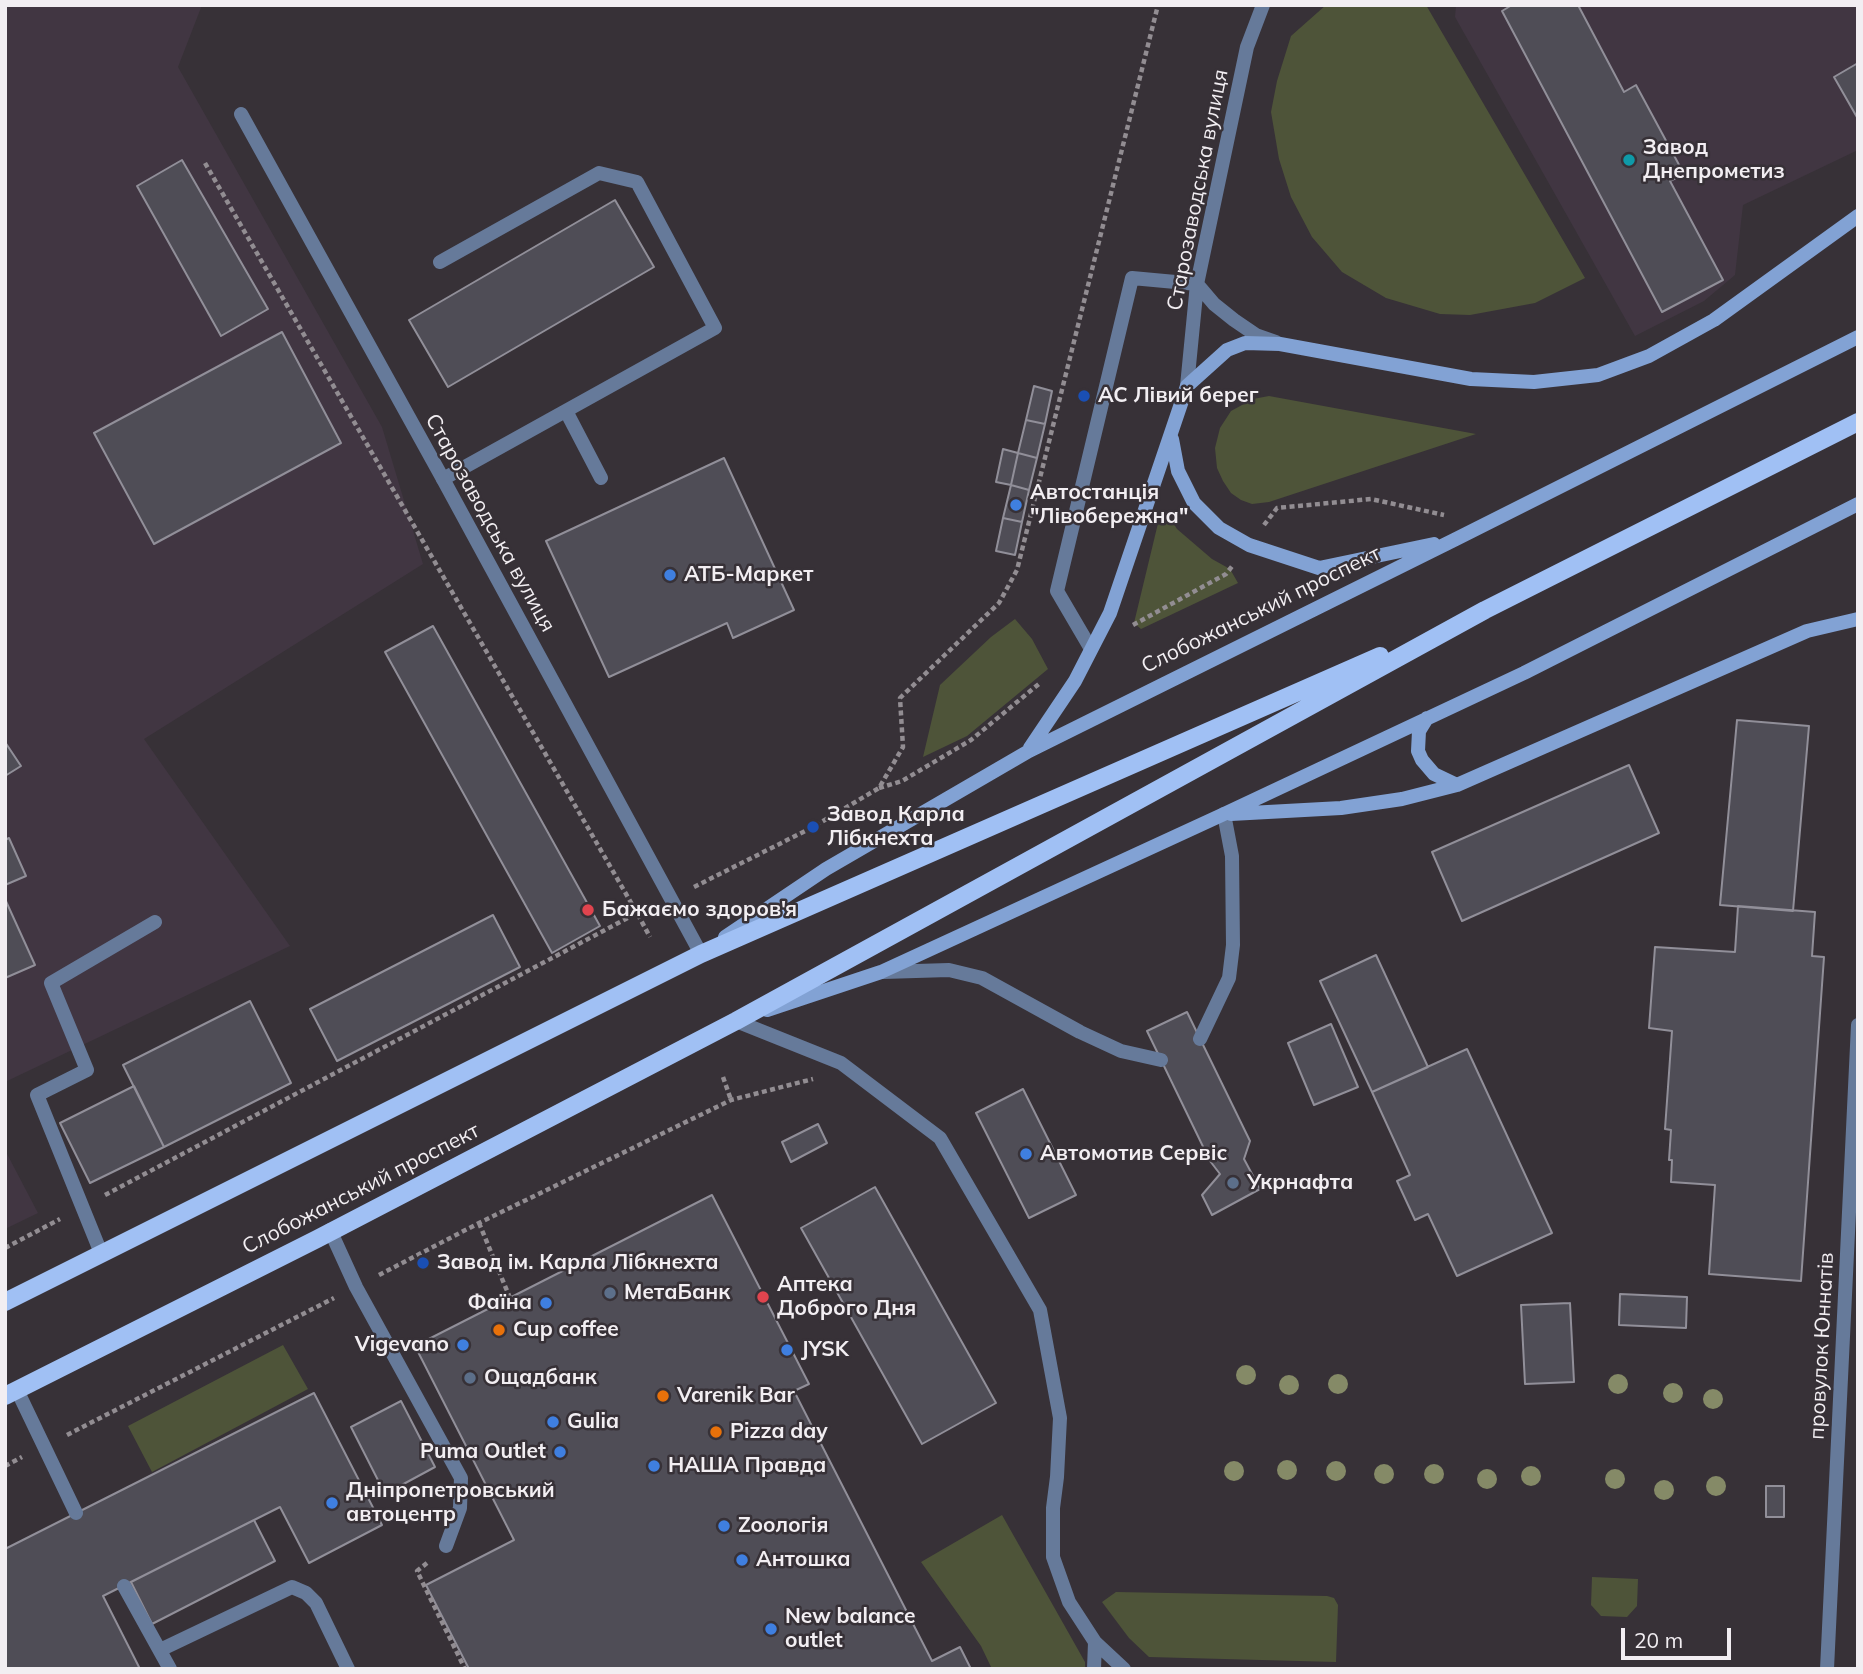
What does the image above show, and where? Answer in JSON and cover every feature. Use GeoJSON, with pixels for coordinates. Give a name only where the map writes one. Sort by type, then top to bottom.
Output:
{"type":"FeatureCollection","features":[{"type":"Feature","properties":{"kind":"main road"},"geometry":{"type":"LineString","coordinates":[[1029,751],[1075,681],[1110,612],[1187,386],[1227,351],[1245,343],[1280,344],[1471,379],[1534,382],[1598,375],[1649,356],[1714,320],[1858,216]]}},
{"type":"Feature","properties":{"kind":"main road","name":"Слобожанський проспект"},"geometry":{"type":"LineString","coordinates":[[701,954],[826,869],[1029,751],[1858,337]]}},
{"type":"Feature","properties":{"kind":"main road","name":"Слобожанський проспект"},"geometry":{"type":"LineString","coordinates":[[11,1393],[736,1021],[1485,610],[1858,422]]}},
{"type":"Feature","properties":{"kind":"main road"},"geometry":{"type":"LineString","coordinates":[[1172,436],[1178,471],[1194,503],[1219,528],[1249,545],[1319,568],[1456,539]]}},
{"type":"Feature","properties":{"kind":"main road","name":"Слобожанський проспект"},"geometry":{"type":"LineString","coordinates":[[736,1021],[881,972],[1224,814],[1524,673],[1858,504]]}},
{"type":"Feature","properties":{"kind":"main road","name":"Слобожанський проспект"},"geometry":{"type":"LineString","coordinates":[[5,1302],[701,954],[1485,610]]}},
{"type":"Feature","properties":{"kind":"main road"},"geometry":{"type":"LineString","coordinates":[[1224,814],[1342,808],[1402,799],[1457,785],[1807,631],[1858,619]]}},
{"type":"Feature","properties":{"kind":"main road"},"geometry":{"type":"LineString","coordinates":[[1430,716],[1419,732],[1422,760],[1434,774],[1457,785]]}},
{"type":"Feature","properties":{"kind":"street","name":"Старозаводська вулиця"},"geometry":{"type":"LineString","coordinates":[[1187,386],[1197,284],[1247,47],[1263,5]]}},
{"type":"Feature","properties":{"kind":"street","name":"Старозаводська вулиця"},"geometry":{"type":"LineString","coordinates":[[241,114],[701,954]]}},
{"type":"Feature","properties":{"kind":"street"},"geometry":{"type":"LineString","coordinates":[[440,262],[599,173],[637,182],[715,328],[443,479]]}},
{"type":"Feature","properties":{"kind":"street"},"geometry":{"type":"LineString","coordinates":[[1091,649],[1057,591],[1132,278],[1197,284],[1214,304],[1234,320],[1256,335],[1280,344]]}},
{"type":"Feature","properties":{"kind":"street"},"geometry":{"type":"LineString","coordinates":[[566,411],[601,478]]}},
{"type":"Feature","properties":{"kind":"street"},"geometry":{"type":"LineString","coordinates":[[1200,1039],[1229,978],[1233,945],[1231,856],[1224,814]]}},
{"type":"Feature","properties":{"kind":"street"},"geometry":{"type":"LineString","coordinates":[[102,1253],[37,1095],[87,1070],[51,984],[155,922]]}},
{"type":"Feature","properties":{"kind":"street"},"geometry":{"type":"LineString","coordinates":[[881,972],[949,970],[982,978],[1080,1032],[1121,1051],[1161,1060]]}},
{"type":"Feature","properties":{"kind":"street"},"geometry":{"type":"LineString","coordinates":[[736,1021],[841,1063],[940,1138],[1040,1310],[1060,1418],[1057,1477],[1052,1508],[1054,1558],[1069,1602],[1095,1642],[1124,1669]]}},
{"type":"Feature","properties":{"kind":"street","name":"провулок Юннатів"},"geometry":{"type":"LineString","coordinates":[[1828,1669],[1858,1025]]}},
{"type":"Feature","properties":{"kind":"street"},"geometry":{"type":"LineString","coordinates":[[330,1230],[356,1287],[461,1478],[460,1508],[446,1546]]}},
{"type":"Feature","properties":{"kind":"street"},"geometry":{"type":"LineString","coordinates":[[11,1393],[43,1447],[76,1513]]}},
{"type":"Feature","properties":{"kind":"street"},"geometry":{"type":"LineString","coordinates":[[124,1586],[170,1669]]}},
{"type":"Feature","properties":{"kind":"street"},"geometry":{"type":"LineString","coordinates":[[160,1650],[292,1587],[306,1592],[316,1604],[348,1669]]}},
{"type":"Feature","properties":{"kind":"street"},"geometry":{"type":"LineString","coordinates":[[1094,1669],[1095,1642]]}},
{"type":"Feature","properties":{"kind":"path"},"geometry":{"type":"LineString","coordinates":[[879,788],[904,747],[900,698],[999,603],[1017,570],[1158,5]]}},
{"type":"Feature","properties":{"kind":"path"},"geometry":{"type":"LineString","coordinates":[[205,163],[650,937]]}},
{"type":"Feature","properties":{"kind":"path"},"geometry":{"type":"LineString","coordinates":[[1091,649],[1226,574],[1277,508],[1371,499],[1444,515]]}},
{"type":"Feature","properties":{"kind":"path"},"geometry":{"type":"LineString","coordinates":[[5,1248],[637,913],[671,899],[813,827],[879,788],[902,780],[971,740],[1044,680]]}},
{"type":"Feature","properties":{"kind":"path"},"geometry":{"type":"LineString","coordinates":[[5,1466],[479,1223],[731,1100],[809,1081],[841,1063]]}},
{"type":"Feature","properties":{"kind":"path"},"geometry":{"type":"LineString","coordinates":[[723,1077],[731,1100]]}},
{"type":"Feature","properties":{"kind":"path"},"geometry":{"type":"LineString","coordinates":[[479,1223],[510,1298]]}},
{"type":"Feature","properties":{"kind":"path"},"geometry":{"type":"LineString","coordinates":[[446,1546],[417,1571],[465,1669]]}},
{"type":"Feature","properties":{"kind":"shaded area"},"geometry":{"type":"Polygon","coordinates":[[[5,5],[202,5],[178,67],[382,427],[423,564],[144,739],[290,946],[5,1082],[5,5]]]}},
{"type":"Feature","properties":{"kind":"shaded area"},"geometry":{"type":"Polygon","coordinates":[[[1456,5],[1858,5],[1858,150],[1743,205],[1735,275],[1704,301],[1635,336],[1455,17],[1456,5]]]}},
{"type":"Feature","properties":{"kind":"shaded area"},"geometry":{"type":"Polygon","coordinates":[[[5,1150],[38,1213],[5,1229],[5,1150]]]}},
{"type":"Feature","properties":{"kind":"green space"},"geometry":{"type":"Polygon","coordinates":[[[1326,5],[1426,5],[1585,278],[1535,303],[1470,315],[1440,314],[1386,298],[1342,272],[1312,237],[1291,197],[1279,159],[1271,112],[1291,36],[1326,5]]]}},
{"type":"Feature","properties":{"kind":"green space"},"geometry":{"type":"Polygon","coordinates":[[[1269,396],[1476,434],[1269,502],[1252,504],[1231,493],[1223,481],[1217,468],[1215,448],[1220,428],[1231,411],[1253,399],[1269,396]]]}},
{"type":"Feature","properties":{"kind":"green space"},"geometry":{"type":"Polygon","coordinates":[[[1160,515],[1170,518],[1177,529],[1212,559],[1230,569],[1238,583],[1141,629],[1134,623],[1160,515]]]}},
{"type":"Feature","properties":{"kind":"green space"},"geometry":{"type":"Polygon","coordinates":[[[1015,619],[1032,639],[1048,669],[967,736],[923,757],[940,685],[991,637],[1015,619]]]}},
{"type":"Feature","properties":{"kind":"green space"},"geometry":{"type":"Polygon","coordinates":[[[283,1345],[308,1389],[152,1472],[128,1426],[283,1345]]]}},
{"type":"Feature","properties":{"kind":"green space"},"geometry":{"type":"Polygon","coordinates":[[[1002,1515],[1085,1662],[1085,1669],[992,1669],[981,1646],[921,1562],[1002,1515]]]}},
{"type":"Feature","properties":{"kind":"green space"},"geometry":{"type":"Polygon","coordinates":[[[1592,1577],[1638,1579],[1637,1606],[1627,1617],[1601,1616],[1591,1605],[1592,1577]]]}},
{"type":"Feature","properties":{"kind":"green space"},"geometry":{"type":"Polygon","coordinates":[[[1116,1592],[1334,1598],[1338,1605],[1336,1662],[1149,1657],[1129,1638],[1102,1602],[1116,1592]]]}},
{"type":"Feature","properties":{"kind":"building","name":"Завод Днепрометиз"},"geometry":{"type":"Polygon","coordinates":[[[1512,5],[1578,5],[1624,92],[1636,85],[1684,174],[1670,181],[1723,280],[1662,312],[1502,11],[1512,5]]]}},
{"type":"Feature","properties":{"kind":"building"},"geometry":{"type":"Polygon","coordinates":[[[1858,63],[1858,119],[1834,77],[1858,63]]]}},
{"type":"Feature","properties":{"kind":"building"},"geometry":{"type":"Polygon","coordinates":[[[182,160],[268,309],[221,336],[137,186],[182,160]]]}},
{"type":"Feature","properties":{"kind":"building"},"geometry":{"type":"Polygon","coordinates":[[[615,200],[654,267],[448,387],[409,320],[615,200]]]}},
{"type":"Feature","properties":{"kind":"building"},"geometry":{"type":"Polygon","coordinates":[[[282,332],[341,443],[154,544],[94,433],[282,332]]]}},
{"type":"Feature","properties":{"kind":"building"},"geometry":{"type":"Polygon","coordinates":[[[1034,386],[1052,391],[1045,424],[1026,420],[1034,386]]]}},
{"type":"Feature","properties":{"kind":"building"},"geometry":{"type":"Polygon","coordinates":[[[1026,420],[1045,424],[1037,458],[1018,453],[1026,420]]]}},
{"type":"Feature","properties":{"kind":"building"},"geometry":{"type":"Polygon","coordinates":[[[1003,449],[1018,453],[1011,485],[996,482],[1003,449]]]}},
{"type":"Feature","properties":{"kind":"building"},"geometry":{"type":"Polygon","coordinates":[[[1018,453],[1037,458],[1029,490],[1011,485],[1018,453]]]}},
{"type":"Feature","properties":{"kind":"building","name":"АТБ-Маркет"},"geometry":{"type":"Polygon","coordinates":[[[724,458],[794,610],[733,638],[727,623],[609,677],[546,541],[724,458]]]}},
{"type":"Feature","properties":{"kind":"building"},"geometry":{"type":"Polygon","coordinates":[[[1011,485],[1029,490],[1022,522],[1003,518],[1011,485]]]}},
{"type":"Feature","properties":{"kind":"building"},"geometry":{"type":"Polygon","coordinates":[[[1003,518],[1022,522],[1015,555],[996,551],[1003,518]]]}},
{"type":"Feature","properties":{"kind":"building"},"geometry":{"type":"Polygon","coordinates":[[[433,626],[600,926],[552,953],[385,652],[433,626]]]}},
{"type":"Feature","properties":{"kind":"building"},"geometry":{"type":"Polygon","coordinates":[[[1737,720],[1809,726],[1793,911],[1720,905],[1737,720]]]}},
{"type":"Feature","properties":{"kind":"building"},"geometry":{"type":"Polygon","coordinates":[[[5,742],[21,766],[5,776],[5,742]]]}},
{"type":"Feature","properties":{"kind":"building"},"geometry":{"type":"Polygon","coordinates":[[[1629,765],[1659,833],[1462,921],[1432,852],[1629,765]]]}},
{"type":"Feature","properties":{"kind":"building"},"geometry":{"type":"Polygon","coordinates":[[[9,838],[26,876],[5,885],[5,840],[9,838]]]}},
{"type":"Feature","properties":{"kind":"building"},"geometry":{"type":"Polygon","coordinates":[[[5,899],[35,965],[5,978],[5,899]]]}},
{"type":"Feature","properties":{"kind":"building"},"geometry":{"type":"Polygon","coordinates":[[[1738,906],[1815,912],[1812,956],[1824,957],[1801,1281],[1709,1274],[1715,1185],[1671,1182],[1671,1130],[1665,1129],[1672,1031],[1649,1028],[1655,947],[1735,952],[1738,906]]]}},
{"type":"Feature","properties":{"kind":"building"},"geometry":{"type":"Polygon","coordinates":[[[493,915],[520,967],[337,1061],[310,1009],[493,915]]]}},
{"type":"Feature","properties":{"kind":"building"},"geometry":{"type":"Polygon","coordinates":[[[1376,955],[1428,1067],[1372,1092],[1320,981],[1376,955]]]}},
{"type":"Feature","properties":{"kind":"building"},"geometry":{"type":"Polygon","coordinates":[[[250,1001],[291,1083],[164,1147],[123,1065],[250,1001]]]}},
{"type":"Feature","properties":{"kind":"building"},"geometry":{"type":"Polygon","coordinates":[[[1187,1012],[1250,1141],[1244,1159],[1260,1189],[1212,1215],[1202,1195],[1220,1174],[1210,1161],[1147,1031],[1187,1012]]]}},
{"type":"Feature","properties":{"kind":"building"},"geometry":{"type":"Polygon","coordinates":[[[1331,1024],[1358,1087],[1314,1105],[1288,1043],[1331,1024]]]}},
{"type":"Feature","properties":{"kind":"building"},"geometry":{"type":"Polygon","coordinates":[[[1467,1049],[1552,1233],[1457,1276],[1428,1214],[1415,1220],[1397,1181],[1410,1175],[1372,1092],[1467,1049]]]}},
{"type":"Feature","properties":{"kind":"building"},"geometry":{"type":"Polygon","coordinates":[[[134,1086],[164,1147],[90,1183],[60,1123],[134,1086]]]}},
{"type":"Feature","properties":{"kind":"building","name":"Автомотив Сервіс"},"geometry":{"type":"Polygon","coordinates":[[[1023,1089],[1076,1195],[1029,1218],[976,1113],[1023,1089]]]}},
{"type":"Feature","properties":{"kind":"building"},"geometry":{"type":"Polygon","coordinates":[[[818,1124],[827,1143],[791,1162],[782,1142],[818,1124]]]}},
{"type":"Feature","properties":{"kind":"building"},"geometry":{"type":"Polygon","coordinates":[[[875,1187],[996,1403],[922,1444],[801,1228],[875,1187]]]}},
{"type":"Feature","properties":{"kind":"building","name":"НАША Правда"},"geometry":{"type":"Polygon","coordinates":[[[712,1195],[809,1384],[794,1391],[932,1661],[960,1647],[971,1669],[469,1669],[426,1585],[514,1540],[415,1346],[712,1195]]]}},
{"type":"Feature","properties":{"kind":"building"},"geometry":{"type":"Polygon","coordinates":[[[1620,1294],[1687,1297],[1686,1328],[1619,1325],[1620,1294]]]}},
{"type":"Feature","properties":{"kind":"building"},"geometry":{"type":"Polygon","coordinates":[[[1570,1303],[1574,1382],[1525,1384],[1521,1305],[1570,1303]]]}},
{"type":"Feature","properties":{"kind":"building"},"geometry":{"type":"Polygon","coordinates":[[[314,1393],[382,1525],[309,1563],[280,1507],[103,1596],[140,1669],[5,1669],[5,1549],[314,1393]]]}},
{"type":"Feature","properties":{"kind":"building"},"geometry":{"type":"Polygon","coordinates":[[[401,1401],[435,1467],[385,1494],[351,1427],[401,1401]]]}},
{"type":"Feature","properties":{"kind":"building"},"geometry":{"type":"Polygon","coordinates":[[[1766,1486],[1784,1486],[1784,1517],[1766,1517],[1766,1486]]]}},
{"type":"Feature","properties":{"kind":"building"},"geometry":{"type":"Polygon","coordinates":[[[254,1520],[275,1561],[152,1624],[131,1582],[254,1520]]]}},
{"type":"Feature","properties":{"kind":"place","name":"Завод Днепрометиз"},"geometry":{"type":"Point","coordinates":[1629,160]}},
{"type":"Feature","properties":{"kind":"place","name":"АС Лівий берег"},"geometry":{"type":"Point","coordinates":[1084,396]}},
{"type":"Feature","properties":{"kind":"place","name":"Автостанція \"Лівобережна\""},"geometry":{"type":"Point","coordinates":[1016,505]}},
{"type":"Feature","properties":{"kind":"place","name":"АТБ-Маркет"},"geometry":{"type":"Point","coordinates":[670,575]}},
{"type":"Feature","properties":{"kind":"place","name":"Завод Карла Лібкнехта"},"geometry":{"type":"Point","coordinates":[813,827]}},
{"type":"Feature","properties":{"kind":"place","name":"Бажаємо здоров'я"},"geometry":{"type":"Point","coordinates":[588,910]}},
{"type":"Feature","properties":{"kind":"place","name":"Автомотив Сервіс"},"geometry":{"type":"Point","coordinates":[1026,1154]}},
{"type":"Feature","properties":{"kind":"place","name":"Укрнафта"},"geometry":{"type":"Point","coordinates":[1233,1183]}},
{"type":"Feature","properties":{"kind":"place","name":"Завод ім. Карла Лібкнехта"},"geometry":{"type":"Point","coordinates":[423,1263]}},
{"type":"Feature","properties":{"kind":"place","name":"МетаБанк"},"geometry":{"type":"Point","coordinates":[610,1293]}},
{"type":"Feature","properties":{"kind":"place","name":"Аптека Доброго Дня"},"geometry":{"type":"Point","coordinates":[763,1297]}},
{"type":"Feature","properties":{"kind":"place","name":"Фаїна"},"geometry":{"type":"Point","coordinates":[546,1303]}},
{"type":"Feature","properties":{"kind":"place","name":"Cup coffee"},"geometry":{"type":"Point","coordinates":[499,1330]}},
{"type":"Feature","properties":{"kind":"place","name":"Vigevano"},"geometry":{"type":"Point","coordinates":[463,1345]}},
{"type":"Feature","properties":{"kind":"place","name":"JYSK"},"geometry":{"type":"Point","coordinates":[787,1350]}},
{"type":"Feature","properties":{"kind":"place","name":"Ощадбанк"},"geometry":{"type":"Point","coordinates":[470,1378]}},
{"type":"Feature","properties":{"kind":"place","name":"Varenik Bar"},"geometry":{"type":"Point","coordinates":[663,1396]}},
{"type":"Feature","properties":{"kind":"place","name":"Gulia"},"geometry":{"type":"Point","coordinates":[553,1422]}},
{"type":"Feature","properties":{"kind":"place","name":"Pizza day"},"geometry":{"type":"Point","coordinates":[716,1432]}},
{"type":"Feature","properties":{"kind":"place","name":"Puma Outlet"},"geometry":{"type":"Point","coordinates":[560,1452]}},
{"type":"Feature","properties":{"kind":"place","name":"НАША Правда"},"geometry":{"type":"Point","coordinates":[654,1466]}},
{"type":"Feature","properties":{"kind":"place","name":"Дніпропетровський автоцентр"},"geometry":{"type":"Point","coordinates":[332,1503]}},
{"type":"Feature","properties":{"kind":"place","name":"Zooлогія"},"geometry":{"type":"Point","coordinates":[724,1526]}},
{"type":"Feature","properties":{"kind":"place","name":"Антошка"},"geometry":{"type":"Point","coordinates":[742,1560]}},
{"type":"Feature","properties":{"kind":"place","name":"New balance outlet"},"geometry":{"type":"Point","coordinates":[771,1629]}}]}
